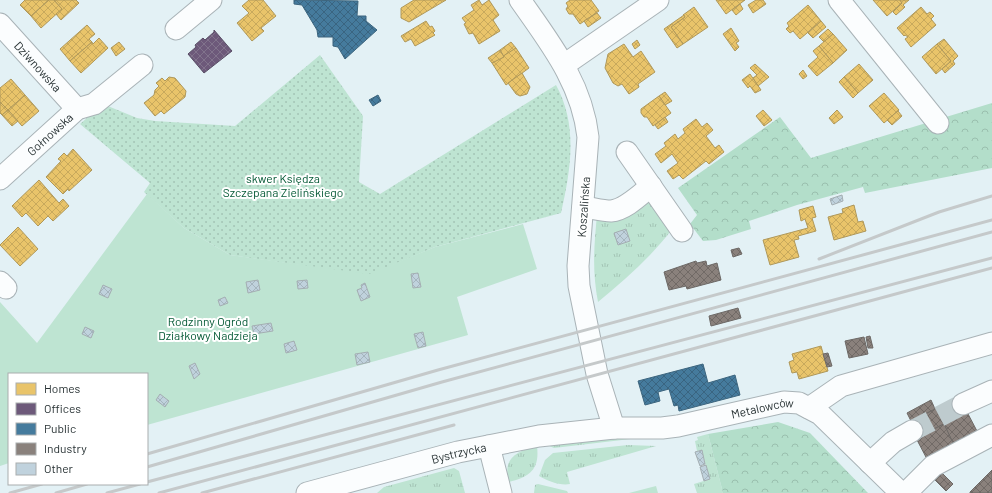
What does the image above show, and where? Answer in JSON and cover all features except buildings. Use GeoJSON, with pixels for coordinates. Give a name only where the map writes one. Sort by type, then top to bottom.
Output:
{"type":"FeatureCollection","features":[{"type":"Feature","properties":{"kind":"street"},"geometry":{"type":"LineString","coordinates":[[176,29],[211,0]]}},
{"type":"Feature","properties":{"kind":"street","name":"Koszalińska"},"geometry":{"type":"LineString","coordinates":[[520,0],[564,65],[582,104],[586,120],[588,137],[578,266],[579,286],[600,384],[614,428]]}},
{"type":"Feature","properties":{"kind":"street"},"geometry":{"type":"LineString","coordinates":[[564,65],[658,0]]}},
{"type":"Feature","properties":{"kind":"street"},"geometry":{"type":"LineString","coordinates":[[839,0],[938,122]]}},
{"type":"Feature","properties":{"kind":"street","name":"Dziwnowska"},"geometry":{"type":"LineString","coordinates":[[0,24],[77,109]]}},
{"type":"Feature","properties":{"kind":"street","name":"Gołnowska"},"geometry":{"type":"LineString","coordinates":[[0,179],[77,109],[94,104],[142,65]]}},
{"type":"Feature","properties":{"kind":"street"},"geometry":{"type":"LineString","coordinates":[[627,152],[682,231]]}},
{"type":"Feature","properties":{"kind":"street"},"geometry":{"type":"LineString","coordinates":[[583,207],[612,211],[628,204],[651,186]]}},
{"type":"Feature","properties":{"kind":"street"},"geometry":{"type":"LineString","coordinates":[[809,408],[842,386],[992,343]]}},
{"type":"Feature","properties":{"kind":"street"},"geometry":{"type":"LineString","coordinates":[[963,404],[992,391]]}},
{"type":"Feature","properties":{"kind":"street","name":"Metalowców"},"geometry":{"type":"LineString","coordinates":[[614,428],[662,428],[678,426],[784,402],[794,402],[809,408],[830,422],[901,493]]}},
{"type":"Feature","properties":{"kind":"street","name":"Bystrzycka"},"geometry":{"type":"LineString","coordinates":[[306,493],[458,452],[539,436],[614,428]]}},
{"type":"Feature","properties":{"kind":"street"},"geometry":{"type":"LineString","coordinates":[[870,463],[893,442],[912,431]]}},
{"type":"Feature","properties":{"kind":"street"},"geometry":{"type":"LineString","coordinates":[[906,493],[933,466],[992,435]]}},
{"type":"Feature","properties":{"kind":"street"},"geometry":{"type":"LineString","coordinates":[[488,446],[501,493]]}},
{"type":"Feature","properties":{"kind":"green space","name":"skwer Księdza Szczepana Zielińskiego"},"geometry":{"type":"Polygon","coordinates":[[[320,55],[363,116],[359,182],[380,194],[556,85],[563,100],[570,131],[570,164],[561,213],[435,247],[369,275],[230,255],[184,228],[144,192],[150,183],[80,124],[103,104],[137,118],[155,121],[235,126],[320,55]]]}},
{"type":"Feature","properties":{"kind":"green space"},"geometry":{"type":"Polygon","coordinates":[[[992,103],[992,168],[865,193],[863,187],[797,205],[749,221],[751,229],[716,240],[703,241],[690,224],[697,215],[678,188],[780,117],[811,158],[992,103]]]}},
{"type":"Feature","properties":{"kind":"green space","name":"Rodzinny Ogród Działkowy Nadzieja"},"geometry":{"type":"Polygon","coordinates":[[[147,194],[184,228],[230,255],[369,274],[435,247],[523,224],[537,269],[457,297],[468,335],[148,425],[148,373],[8,373],[8,463],[0,466],[0,302],[37,343],[147,194]]]}},
{"type":"Feature","properties":{"kind":"green space"},"geometry":{"type":"Polygon","coordinates":[[[644,198],[658,206],[673,228],[656,249],[638,267],[598,302],[594,258],[597,215],[644,198]]]}},
{"type":"Feature","properties":{"kind":"green space"},"geometry":{"type":"Polygon","coordinates":[[[778,422],[810,433],[868,493],[723,493],[708,434],[778,422]]]}},
{"type":"Feature","properties":{"kind":"green space"},"geometry":{"type":"Polygon","coordinates":[[[708,434],[723,493],[697,493],[694,484],[710,479],[701,450],[697,451],[695,441],[698,440],[697,437],[708,434]]]}},
{"type":"Feature","properties":{"kind":"green space"},"geometry":{"type":"Polygon","coordinates":[[[595,438],[639,438],[554,448],[547,445],[595,438]]]}},
{"type":"Feature","properties":{"kind":"green space"},"geometry":{"type":"Polygon","coordinates":[[[628,445],[656,446],[567,472],[570,484],[554,483],[539,476],[545,460],[553,453],[628,445]]]}},
{"type":"Feature","properties":{"kind":"green space"},"geometry":{"type":"Polygon","coordinates":[[[537,446],[537,461],[532,471],[522,478],[509,482],[507,474],[508,467],[513,457],[523,450],[537,446]]]}},
{"type":"Feature","properties":{"kind":"green space"},"geometry":{"type":"Polygon","coordinates":[[[454,468],[459,471],[465,493],[377,493],[384,487],[454,468]]]}},
{"type":"Feature","properties":{"kind":"green space"},"geometry":{"type":"Polygon","coordinates":[[[538,484],[567,491],[568,493],[534,493],[535,485],[538,484]]]}},
{"type":"Feature","properties":{"kind":"green space"},"geometry":{"type":"Polygon","coordinates":[[[656,486],[658,493],[629,493],[656,486]]]}},
{"type":"Feature","properties":{"kind":"tunnel"},"geometry":{"type":"LineString","coordinates":[[912,431],[963,404]]}},
{"type":"Feature","properties":{"kind":"railway"},"geometry":{"type":"LineString","coordinates":[[819,259],[939,212],[992,196]]}},
{"type":"Feature","properties":{"kind":"railway"},"geometry":{"type":"LineString","coordinates":[[148,454],[438,370],[992,220]]}},
{"type":"Feature","properties":{"kind":"railway"},"geometry":{"type":"LineString","coordinates":[[148,467],[442,382],[992,232]]}},
{"type":"Feature","properties":{"kind":"railway"},"geometry":{"type":"LineString","coordinates":[[148,482],[992,258]]}},
{"type":"Feature","properties":{"kind":"railway"},"geometry":{"type":"LineString","coordinates":[[159,493],[992,268]]}},
{"type":"Feature","properties":{"kind":"railway"},"geometry":{"type":"LineString","coordinates":[[202,493],[454,425]]}},
{"type":"Feature","properties":{"kind":"railway"},"geometry":{"type":"LineString","coordinates":[[10,493],[38,485]]}},
{"type":"Feature","properties":{"kind":"railway"},"geometry":{"type":"LineString","coordinates":[[56,493],[84,485]]}},
{"type":"Feature","properties":{"kind":"railway"},"geometry":{"type":"LineString","coordinates":[[107,493],[136,485]]}}]}
